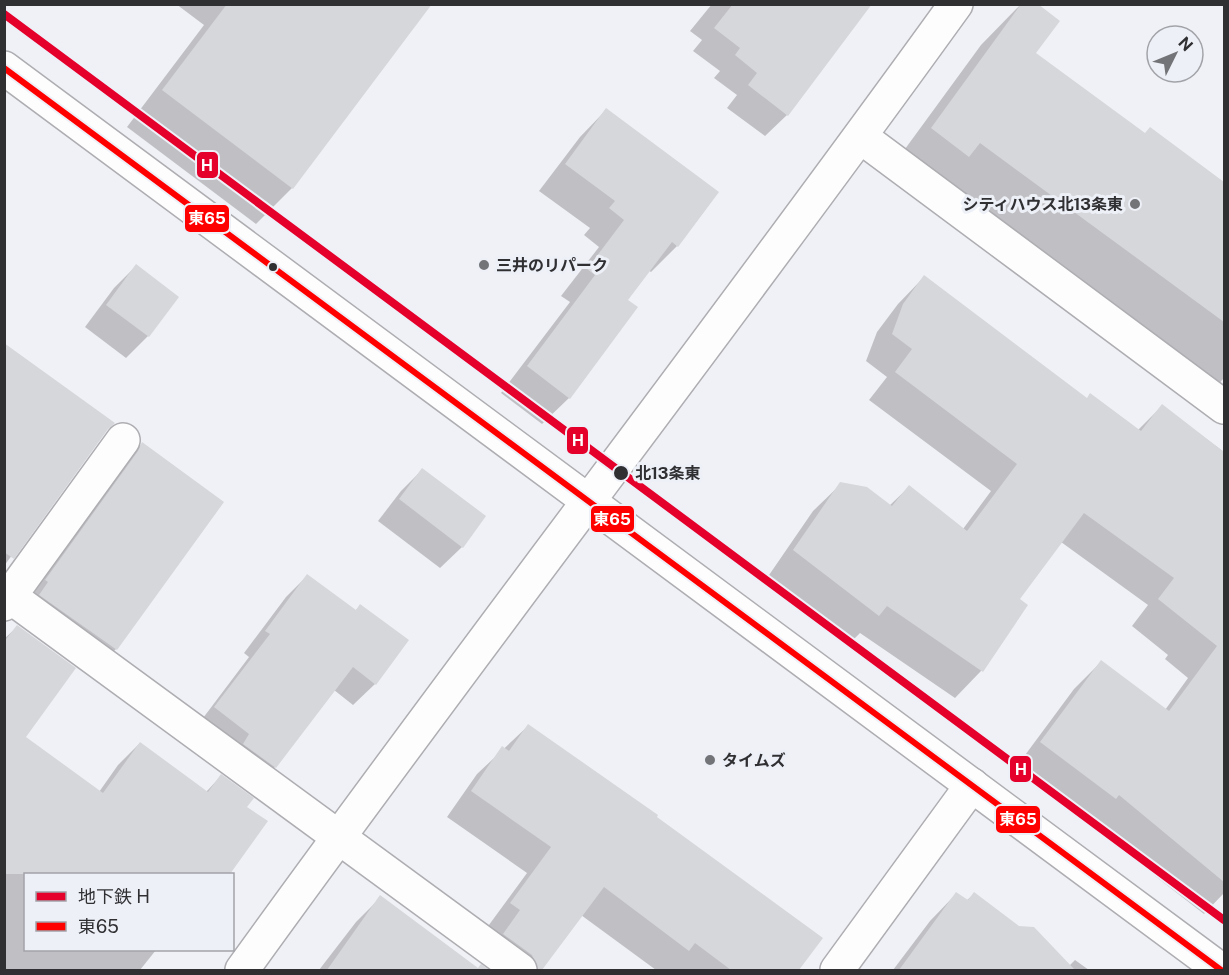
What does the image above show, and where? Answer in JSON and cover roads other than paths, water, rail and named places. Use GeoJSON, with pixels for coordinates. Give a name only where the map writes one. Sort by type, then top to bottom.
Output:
{"type":"FeatureCollection","features":[{"type":"Feature","properties":{"kind":"street"},"geometry":{"type":"LineString","coordinates":[[242,970],[339,836],[861,136],[956,4]]}},
{"type":"Feature","properties":{"kind":"street"},"geometry":{"type":"LineString","coordinates":[[4,68],[1221,970]]}},
{"type":"Feature","properties":{"kind":"street"},"geometry":{"type":"LineString","coordinates":[[861,136],[1224,407]]}},
{"type":"Feature","properties":{"kind":"street"},"geometry":{"type":"LineString","coordinates":[[123,440],[6,597],[339,836],[520,970]]}},
{"type":"Feature","properties":{"kind":"street"},"geometry":{"type":"LineString","coordinates":[[837,970],[972,785]]}},
{"type":"Feature","properties":{"kind":"metro line","name":"H"},"geometry":{"type":"LineString","coordinates":[[4,14],[1224,920]]}},
{"type":"Feature","properties":{"kind":"place","name":"シティハウス北13条東"},"geometry":{"type":"Point","coordinates":[1135,204]}},
{"type":"Feature","properties":{"kind":"place","name":"三井のリパーク"},"geometry":{"type":"Point","coordinates":[484,265]}},
{"type":"Feature","properties":{"kind":"place","name":"北13条東"},"geometry":{"type":"Point","coordinates":[621,473]}},
{"type":"Feature","properties":{"kind":"place","name":"タイムズ"},"geometry":{"type":"Point","coordinates":[710,760]}}]}
